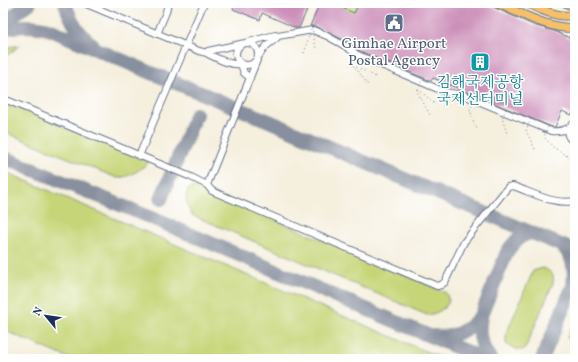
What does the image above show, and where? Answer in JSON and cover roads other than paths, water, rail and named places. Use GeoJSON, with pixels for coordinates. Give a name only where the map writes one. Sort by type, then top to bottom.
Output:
{"type":"FeatureCollection","features":[{"type":"Feature","properties":{"kind":"main road"},"geometry":{"type":"LineString","coordinates":[[497,3],[549,25],[575,28]]}},
{"type":"Feature","properties":{"kind":"main road"},"geometry":{"type":"LineString","coordinates":[[527,3],[558,15],[572,16],[575,14]]}},
{"type":"Feature","properties":{"kind":"main road"},"geometry":{"type":"LineString","coordinates":[[566,3],[575,6]]}},
{"type":"Feature","properties":{"kind":"lane"},"geometry":{"type":"LineString","coordinates":[[84,3],[185,46],[234,64],[239,65],[241,64],[252,65],[258,58],[259,52],[255,46],[245,43],[238,47],[236,54],[236,58],[241,64],[244,73],[250,78]]}},
{"type":"Feature","properties":{"kind":"lane"},"geometry":{"type":"LineString","coordinates":[[157,34],[168,3]]}},
{"type":"Feature","properties":{"kind":"lane"},"geometry":{"type":"LineString","coordinates":[[138,156],[204,3]]}},
{"type":"Feature","properties":{"kind":"lane"},"geometry":{"type":"LineString","coordinates":[[207,53],[208,51],[275,35],[278,36],[313,30],[327,36],[358,55],[445,92],[471,98],[551,131],[561,131],[571,126]]}},
{"type":"Feature","properties":{"kind":"lane"},"geometry":{"type":"LineString","coordinates":[[207,185],[258,58],[264,48],[277,39],[278,36]]}},
{"type":"Feature","properties":{"kind":"lane"},"geometry":{"type":"LineString","coordinates":[[9,101],[191,177],[207,185],[212,191],[437,286],[445,282],[464,242],[508,187],[513,186],[555,201],[575,201]]}},
{"type":"Feature","properties":{"kind":"lane"},"geometry":{"type":"LineString","coordinates":[[569,138],[568,135],[571,123],[575,118]]}},
{"type":"Feature","properties":{"kind":"lane"},"geometry":{"type":"LineString","coordinates":[[561,131],[575,142]]}},
{"type":"Feature","properties":{"kind":"place","name":"Gimhae Airport Postal Agency"},"geometry":{"type":"Point","coordinates":[394,23]}},
{"type":"Feature","properties":{"kind":"place","name":"김해국제공항 국제선터미널"},"geometry":{"type":"Point","coordinates":[480,62]}}]}
